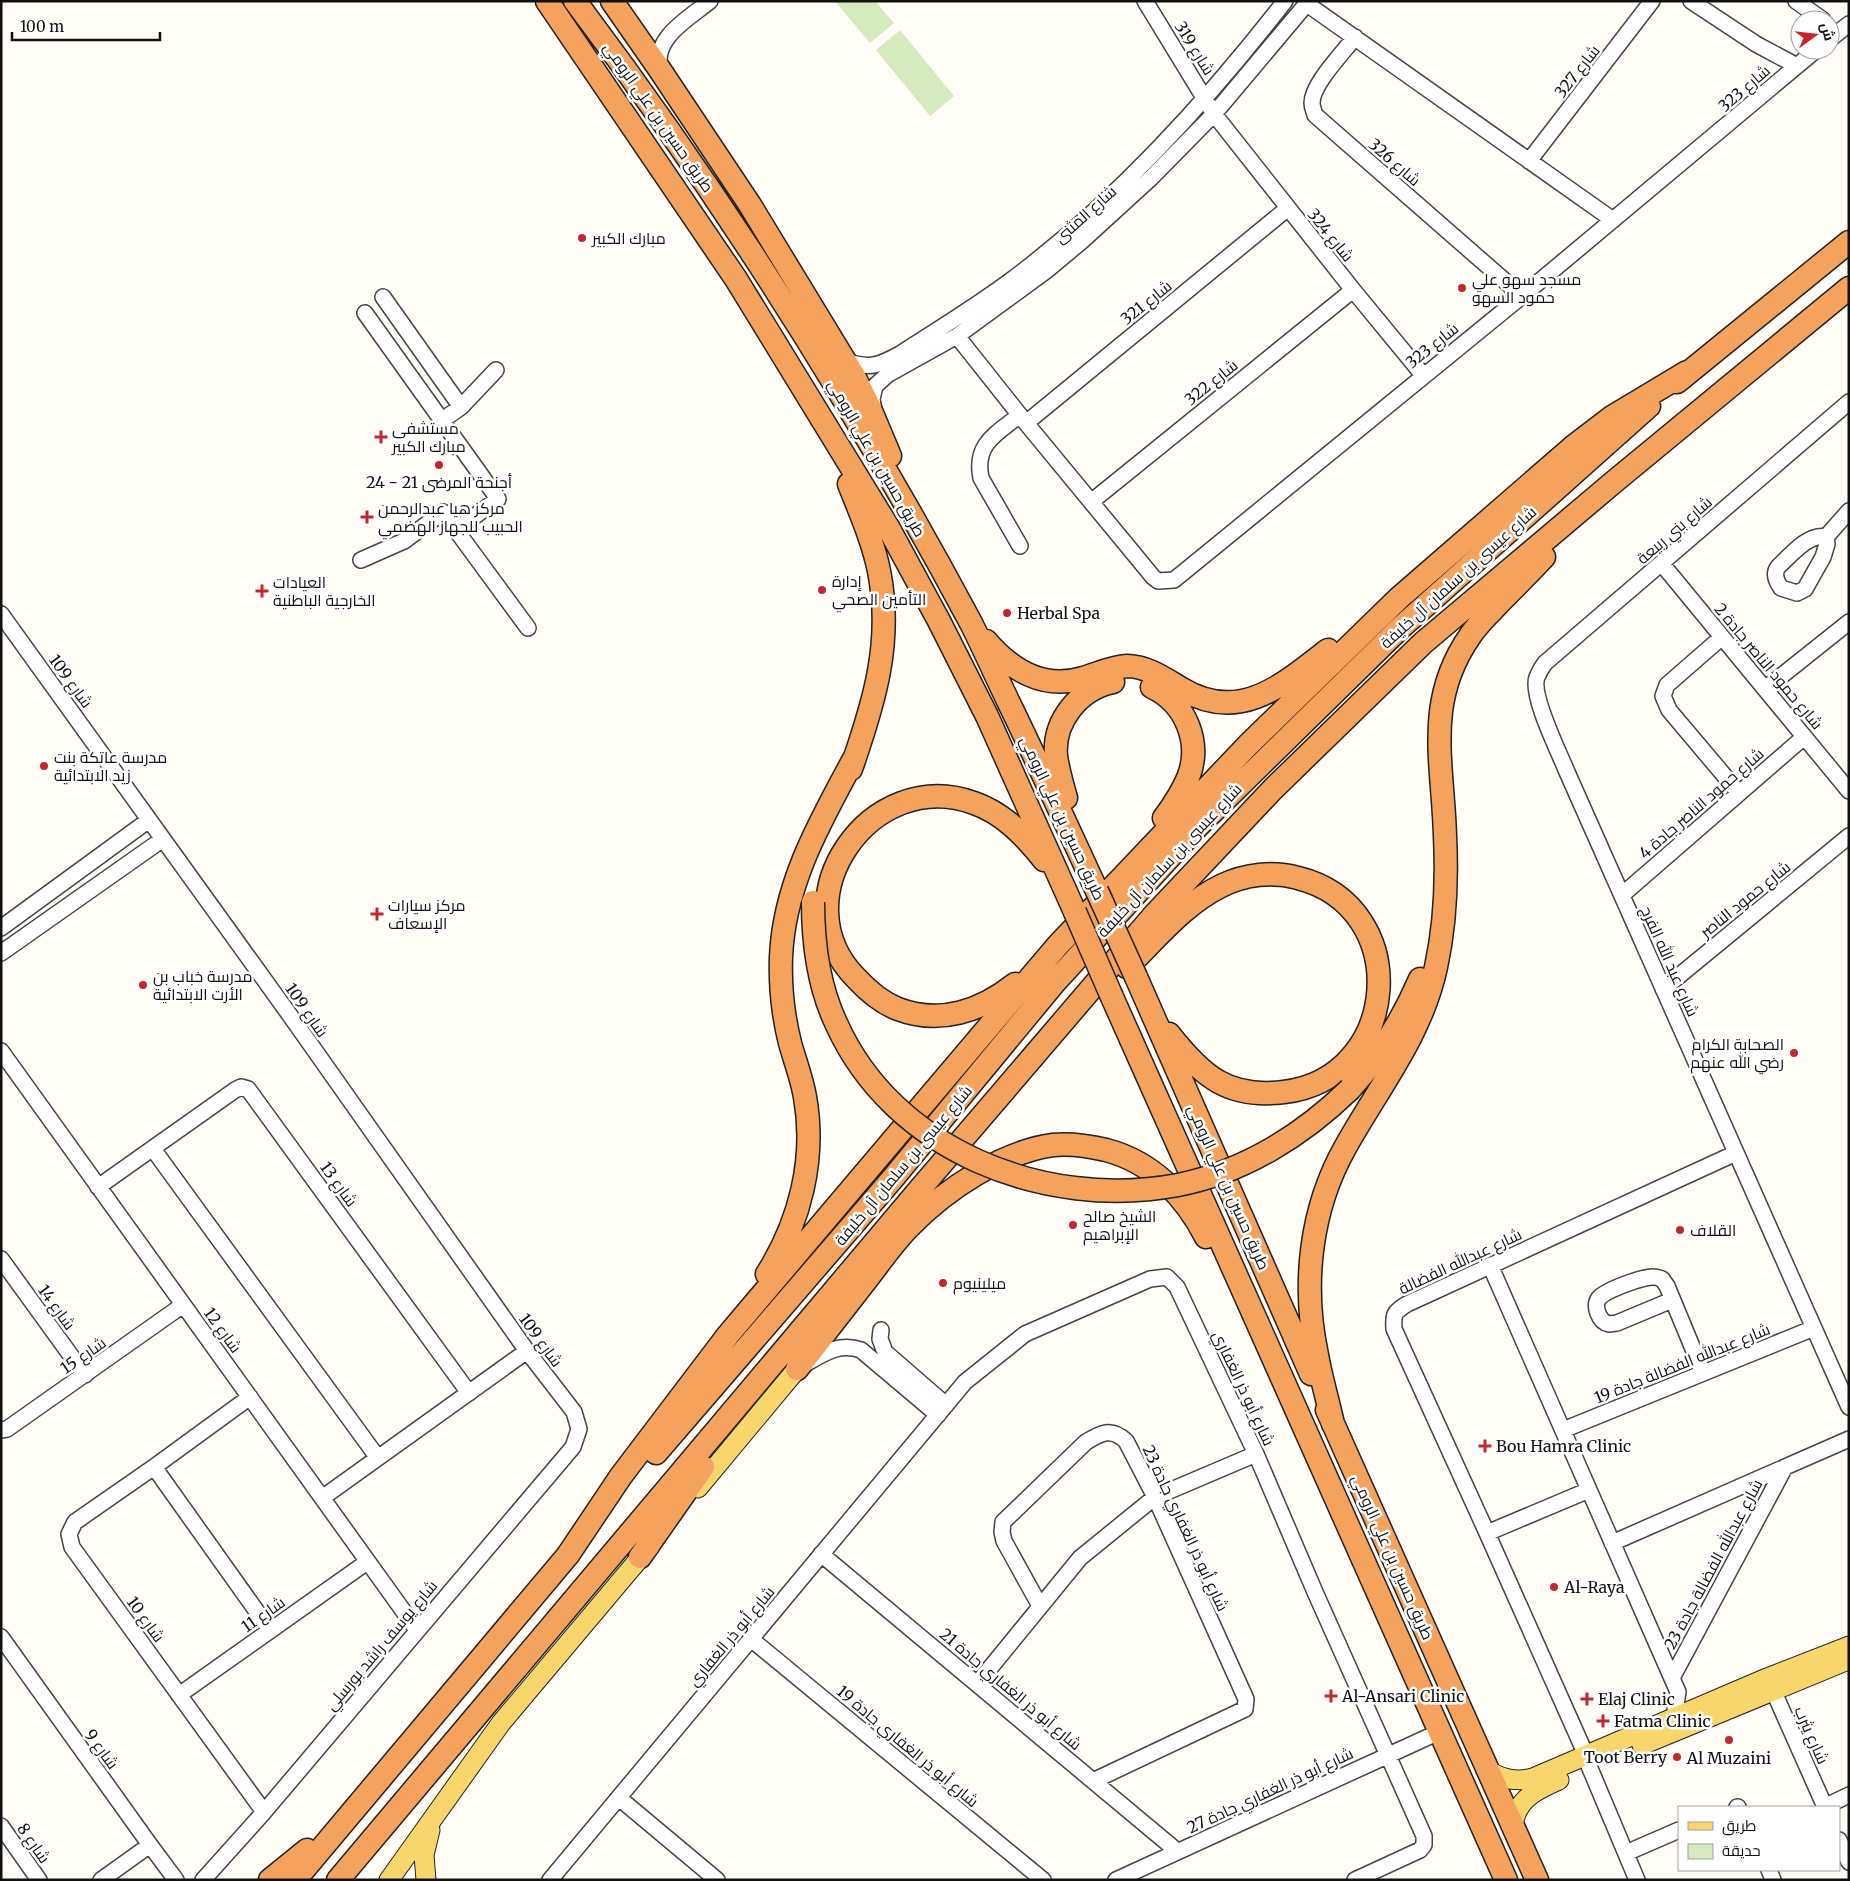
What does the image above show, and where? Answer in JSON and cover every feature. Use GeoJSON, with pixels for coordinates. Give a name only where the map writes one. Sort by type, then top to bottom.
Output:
{"type":"FeatureCollection","features":[{"type":"Feature","properties":{"kind":"highway"},"geometry":{"type":"LineString","coordinates":[[537,1],[579,51]]}},
{"type":"Feature","properties":{"kind":"highway","name":"طريق حسين بن علي الرومي"},"geometry":{"type":"LineString","coordinates":[[546,1],[736,279],[888,528],[939,621],[987,716],[1064,886],[1506,1880]]}},
{"type":"Feature","properties":{"kind":"highway","name":"طريق حسين بن علي الرومي"},"geometry":{"type":"LineString","coordinates":[[575,1],[636,82],[728,217],[802,331],[921,533],[972,625],[1088,871],[1537,1880]]}},
{"type":"Feature","properties":{"kind":"highway"},"geometry":{"type":"LineString","coordinates":[[585,1],[636,82]]}},
{"type":"Feature","properties":{"kind":"highway"},"geometry":{"type":"LineString","coordinates":[[612,1],[750,205],[845,361],[862,391],[876,422],[921,533]]}},
{"type":"Feature","properties":{"kind":"highway","name":"شارع عيسى بن سلمان آل خليفة"},"geometry":{"type":"LineString","coordinates":[[568,1555],[894,1177],[1055,982],[1198,826],[1398,630],[1687,372],[1849,242]]}},
{"type":"Feature","properties":{"kind":"highway","name":"شارع عيسى بن سلمان آل خليفة"},"geometry":{"type":"LineString","coordinates":[[797,1336],[1155,914],[1273,789],[1423,643],[1615,481],[1849,288]]}},
{"type":"Feature","properties":{"kind":"highway"},"geometry":{"type":"LineString","coordinates":[[295,1880],[568,1555],[621,1476],[728,1335],[1058,945],[1248,745],[1400,598],[1574,446],[1612,417],[1687,372]]}},
{"type":"Feature","properties":{"kind":"highway"},"geometry":{"type":"LineString","coordinates":[[827,427],[865,525],[879,570],[884,605],[884,639],[879,677],[870,714],[823,848],[818,868],[813,902],[815,951],[822,985],[841,1034],[862,1068],[899,1110],[933,1137],[958,1152],[1012,1175],[1048,1184],[1101,1191],[1153,1189],[1198,1180],[1240,1165],[1290,1138],[1319,1117],[1350,1089],[1384,1047],[1414,994],[1427,959],[1444,894]]}},
{"type":"Feature","properties":{"kind":"highway"},"geometry":{"type":"LineString","coordinates":[[1333,1424],[1316,1353],[1311,1312],[1310,1278],[1312,1248],[1318,1216],[1329,1182],[1345,1147],[1396,1065],[1420,1017],[1436,968],[1442,927],[1446,835],[1439,763],[1439,735],[1441,707],[1452,670],[1477,626],[1615,481]]}},
{"type":"Feature","properties":{"kind":"highway"},"geometry":{"type":"LineString","coordinates":[[972,625],[1000,656],[1029,676],[1056,682],[1078,680],[1109,669],[1128,666],[1153,672],[1193,695],[1235,702],[1256,698],[1276,688],[1400,598]]}},
{"type":"Feature","properties":{"kind":"highway"},"geometry":{"type":"LineString","coordinates":[[1088,871],[1056,756],[1058,733],[1067,713],[1086,693],[1104,684],[1126,681],[1154,688],[1166,694],[1175,702],[1187,721],[1193,750],[1192,766],[1184,786],[1158,828],[1127,871]]}},
{"type":"Feature","properties":{"kind":"highway"},"geometry":{"type":"LineString","coordinates":[[728,1335],[779,1254],[802,1194],[807,1161],[808,1126],[803,1085],[785,1016],[782,979],[783,936],[790,898],[804,859],[822,818],[855,757]]}},
{"type":"Feature","properties":{"kind":"highway"},"geometry":{"type":"LineString","coordinates":[[1058,945],[1017,982],[984,1005],[950,1015],[924,1016],[894,1007],[875,996],[859,982],[845,965],[836,948],[830,929],[829,891],[832,874],[848,842],[866,824],[878,815],[900,804],[933,796],[953,797],[974,803],[1009,822],[1038,852],[1064,886]]}},
{"type":"Feature","properties":{"kind":"highway"},"geometry":{"type":"LineString","coordinates":[[1025,1068],[1186,910],[1210,893],[1235,880],[1261,874],[1275,874],[1301,878],[1326,888],[1356,913],[1363,923],[1374,947],[1380,976],[1379,991],[1374,1017],[1364,1040],[1350,1059],[1337,1071],[1322,1081],[1288,1092],[1262,1093],[1239,1090],[1222,1084],[1203,1072],[1150,1009]]}},
{"type":"Feature","properties":{"kind":"highway"},"geometry":{"type":"LineString","coordinates":[[797,1369],[901,1236],[934,1204],[989,1168],[1021,1153],[1055,1145],[1085,1146],[1112,1152],[1137,1163],[1159,1177],[1186,1204],[1201,1227],[1312,1445]]}},
{"type":"Feature","properties":{"kind":"highway"},"geometry":{"type":"LineString","coordinates":[[640,1557],[797,1336]]}},
{"type":"Feature","properties":{"kind":"highway"},"geometry":{"type":"LineString","coordinates":[[338,1880],[797,1336]]}},
{"type":"Feature","properties":{"kind":"highway"},"geometry":{"type":"LineString","coordinates":[[270,1880],[346,1820]]}},
{"type":"Feature","properties":{"kind":"main road"},"geometry":{"type":"LineString","coordinates":[[389,1880],[501,1723],[797,1369]]}},
{"type":"Feature","properties":{"kind":"main road"},"geometry":{"type":"LineString","coordinates":[[1489,1771],[1509,1779],[1526,1780],[1588,1761],[1770,1685],[1849,1646]]}},
{"type":"Feature","properties":{"kind":"main road"},"geometry":{"type":"LineString","coordinates":[[1513,1825],[1519,1806],[1528,1796],[1588,1761],[1674,1718],[1704,1705],[1849,1660]]}},
{"type":"Feature","properties":{"kind":"main road"},"geometry":{"type":"LineString","coordinates":[[426,1880],[424,1866],[425,1846],[434,1819]]}},
{"type":"Feature","properties":{"kind":"street"},"geometry":{"type":"LineString","coordinates":[[660,70],[659,53],[666,37],[710,1]]}},
{"type":"Feature","properties":{"kind":"street","name":"شارع 319"},"geometry":{"type":"LineString","coordinates":[[1145,1],[1214,114]]}},
{"type":"Feature","properties":{"kind":"street","name":"شارع المثنى"},"geometry":{"type":"LineString","coordinates":[[845,361],[870,367],[883,364],[1010,281],[1074,229],[1127,182],[1256,39],[1285,1]]}},
{"type":"Feature","properties":{"kind":"street","name":"شارع 327"},"geometry":{"type":"LineString","coordinates":[[1529,161],[1652,1]]}},
{"type":"Feature","properties":{"kind":"street"},"geometry":{"type":"LineString","coordinates":[[1691,1],[1756,44],[1796,66]]}},
{"type":"Feature","properties":{"kind":"street"},"geometry":{"type":"LineString","coordinates":[[1796,1],[1808,10]]}},
{"type":"Feature","properties":{"kind":"street"},"geometry":{"type":"LineString","coordinates":[[1308,2],[1613,220]]}},
{"type":"Feature","properties":{"kind":"street","name":"شارع المثنى"},"geometry":{"type":"LineString","coordinates":[[876,422],[872,399],[875,386],[887,376],[957,336],[1046,271],[1082,242],[1152,178],[1214,114],[1308,2]]}},
{"type":"Feature","properties":{"kind":"street"},"geometry":{"type":"LineString","coordinates":[[636,34],[651,38],[666,37]]}},
{"type":"Feature","properties":{"kind":"street","name":"شارع 326"},"geometry":{"type":"LineString","coordinates":[[1355,37],[1317,86],[1312,106],[1315,115],[1522,296]]}},
{"type":"Feature","properties":{"kind":"street","name":"شارع 323"},"geometry":{"type":"LineString","coordinates":[[1091,502],[1153,577],[1158,581],[1174,580],[1522,296],[1804,60]]}},
{"type":"Feature","properties":{"kind":"street","name":"شارع 324"},"geometry":{"type":"LineString","coordinates":[[1214,114],[1353,290],[1423,375]]}},
{"type":"Feature","properties":{"kind":"street","name":"شارع 321"},"geometry":{"type":"LineString","coordinates":[[1020,546],[981,478],[979,458],[982,450],[991,438],[1023,419],[1288,208]]}},
{"type":"Feature","properties":{"kind":"street","name":"شارع 322"},"geometry":{"type":"LineString","coordinates":[[1091,502],[1353,290]]}},
{"type":"Feature","properties":{"kind":"street"},"geometry":{"type":"LineString","coordinates":[[383,298],[461,406]]}},
{"type":"Feature","properties":{"kind":"street"},"geometry":{"type":"LineString","coordinates":[[365,313],[498,499],[456,530]]}},
{"type":"Feature","properties":{"kind":"street"},"geometry":{"type":"LineString","coordinates":[[957,336],[1091,502]]}},
{"type":"Feature","properties":{"kind":"street"},"geometry":{"type":"LineString","coordinates":[[441,421],[461,406],[496,370]]}},
{"type":"Feature","properties":{"kind":"street","name":"شارع بني ربيعة"},"geometry":{"type":"LineString","coordinates":[[1536,692],[1536,678],[1545,663],[1849,402]]}},
{"type":"Feature","properties":{"kind":"street"},"geometry":{"type":"LineString","coordinates":[[1826,537],[1849,511]]}},
{"type":"Feature","properties":{"kind":"street"},"geometry":{"type":"LineString","coordinates":[[361,560],[404,541],[443,512],[528,628]]}},
{"type":"Feature","properties":{"kind":"street","name":"شارع حمود الناصر جادة 2"},"geometry":{"type":"LineString","coordinates":[[1662,564],[1849,791]]}},
{"type":"Feature","properties":{"kind":"street","name":"شارع 109"},"geometry":{"type":"LineString","coordinates":[[1,614],[300,1029],[527,1351],[574,1412],[579,1429]]}},
{"type":"Feature","properties":{"kind":"street"},"geometry":{"type":"LineString","coordinates":[[1765,690],[1849,622]]}},
{"type":"Feature","properties":{"kind":"street"},"geometry":{"type":"LineString","coordinates":[[1722,637],[1668,685],[1663,696],[1669,710],[1739,794]]}},
{"type":"Feature","properties":{"kind":"street","name":"شارع عبد الله الفرج"},"geometry":{"type":"LineString","coordinates":[[1536,692],[1567,772],[1849,1407]]}},
{"type":"Feature","properties":{"kind":"street","name":"شارع حمود الناصر جادة 4"},"geometry":{"type":"LineString","coordinates":[[1622,895],[1804,737]]}},
{"type":"Feature","properties":{"kind":"street"},"geometry":{"type":"LineString","coordinates":[[1,928],[149,820]]}},
{"type":"Feature","properties":{"kind":"street","name":"شارع حمود الناصر"},"geometry":{"type":"LineString","coordinates":[[1663,989],[1849,836]]}},
{"type":"Feature","properties":{"kind":"street"},"geometry":{"type":"LineString","coordinates":[[1,953],[163,839]]}},
{"type":"Feature","properties":{"kind":"street"},"geometry":{"type":"LineString","coordinates":[[34,930],[60,905],[109,870],[112,866],[112,861],[108,858],[98,858]]}},
{"type":"Feature","properties":{"kind":"street","name":"شارع 12"},"geometry":{"type":"LineString","coordinates":[[3,1058],[45,1110],[98,1187],[417,1630]]}},
{"type":"Feature","properties":{"kind":"street","name":"شارع 13"},"geometry":{"type":"LineString","coordinates":[[98,1187],[235,1090],[241,1087],[248,1089],[469,1393]]}},
{"type":"Feature","properties":{"kind":"street"},"geometry":{"type":"LineString","coordinates":[[153,1149],[378,1458]]}},
{"type":"Feature","properties":{"kind":"street","name":"شارع عبدالله الفضالة"},"geometry":{"type":"LineString","coordinates":[[1637,1880],[1588,1761],[1488,1533],[1394,1329],[1393,1317],[1396,1311],[1407,1304],[1736,1152]]}},
{"type":"Feature","properties":{"kind":"street","name":"شارع 14"},"geometry":{"type":"LineString","coordinates":[[1,1259],[85,1375]]}},
{"type":"Feature","properties":{"kind":"street"},"geometry":{"type":"LineString","coordinates":[[1490,1265],[1678,1692],[1674,1718]]}},
{"type":"Feature","properties":{"kind":"street","name":"شارع أبو ذر الغفاري"},"geometry":{"type":"LineString","coordinates":[[550,1880],[965,1382],[1025,1334],[1150,1279],[1167,1277],[1177,1287],[1256,1454],[1319,1602],[1424,1836],[1424,1845],[1420,1850],[1355,1880]]}},
{"type":"Feature","properties":{"kind":"street"},"geometry":{"type":"LineString","coordinates":[[1672,1300],[1617,1323],[1609,1324],[1599,1315],[1597,1308],[1597,1300],[1603,1295],[1638,1280],[1653,1277],[1662,1279],[1672,1300],[1703,1373]]}},
{"type":"Feature","properties":{"kind":"street","name":"شارع 15"},"geometry":{"type":"LineString","coordinates":[[1,1430],[7,1429],[184,1305]]}},
{"type":"Feature","properties":{"kind":"street","name":"شارع عبدالله الفضالة جادة 19"},"geometry":{"type":"LineString","coordinates":[[1563,1430],[1814,1328]]}},
{"type":"Feature","properties":{"kind":"street"},"geometry":{"type":"LineString","coordinates":[[877,1362],[876,1348],[881,1332],[880,1344],[885,1352],[942,1410]]}},
{"type":"Feature","properties":{"kind":"street"},"geometry":{"type":"LineString","coordinates":[[797,1369],[830,1350],[851,1346],[861,1350],[942,1410]]}},
{"type":"Feature","properties":{"kind":"street"},"geometry":{"type":"LineString","coordinates":[[322,1498],[527,1351]]}},
{"type":"Feature","properties":{"kind":"street","name":"شارع 10"},"geometry":{"type":"LineString","coordinates":[[250,1397],[75,1522],[69,1534],[72,1547],[264,1812]]}},
{"type":"Feature","properties":{"kind":"street","name":"شارع يوسف راشد بورسلي"},"geometry":{"type":"LineString","coordinates":[[203,1880],[264,1812],[574,1447],[579,1429]]}},
{"type":"Feature","properties":{"kind":"street","name":"شارع أبو ذر الغفاري جادة 23"},"geometry":{"type":"LineString","coordinates":[[1040,1606],[1004,1541],[1002,1532],[1003,1522],[1086,1442],[1104,1433],[1119,1434],[1126,1440],[1155,1497],[1247,1704],[1244,1709],[1093,1781]]}},
{"type":"Feature","properties":{"kind":"street","name":"شارع عبدالله الفضالة جادة 23"},"geometry":{"type":"LineString","coordinates":[[1612,1543],[1849,1440]]}},
{"type":"Feature","properties":{"kind":"street"},"geometry":{"type":"LineString","coordinates":[[977,1684],[1080,1558],[1155,1497],[1256,1454]]}},
{"type":"Feature","properties":{"kind":"street"},"geometry":{"type":"LineString","coordinates":[[154,1467],[270,1630]]}},
{"type":"Feature","properties":{"kind":"street","name":"شارع عبدالله الفضالة جادة 23"},"geometry":{"type":"LineString","coordinates":[[1672,1678],[1785,1467]]}},
{"type":"Feature","properties":{"kind":"street"},"geometry":{"type":"LineString","coordinates":[[1488,1533],[1589,1490]]}},
{"type":"Feature","properties":{"kind":"street","name":"شارع أبو ذر الغفاري جادة 21"},"geometry":{"type":"LineString","coordinates":[[822,1554],[1178,1852]]}},
{"type":"Feature","properties":{"kind":"street","name":"شارع 11"},"geometry":{"type":"LineString","coordinates":[[179,1695],[367,1562]]}},
{"type":"Feature","properties":{"kind":"street","name":"شارع 9"},"geometry":{"type":"LineString","coordinates":[[1,1637],[176,1880]]}},
{"type":"Feature","properties":{"kind":"street","name":"شارع أبو ذر الغفاري جادة 19"},"geometry":{"type":"LineString","coordinates":[[751,1639],[1043,1880]]}},
{"type":"Feature","properties":{"kind":"street","name":"شارع يثرب"},"geometry":{"type":"LineString","coordinates":[[1770,1685],[1824,1806]]}},
{"type":"Feature","properties":{"kind":"street"},"geometry":{"type":"LineString","coordinates":[[1678,1692],[1704,1705]]}},
{"type":"Feature","properties":{"kind":"street","name":"شارع أبو ذر الغفاري جادة 27"},"geometry":{"type":"LineString","coordinates":[[1116,1880],[1439,1732]]}},
{"type":"Feature","properties":{"kind":"street"},"geometry":{"type":"LineString","coordinates":[[1826,1806],[1849,1795]]}},
{"type":"Feature","properties":{"kind":"street"},"geometry":{"type":"LineString","coordinates":[[619,1798],[717,1880]]}},
{"type":"Feature","properties":{"kind":"street","name":"شارع 8"},"geometry":{"type":"LineString","coordinates":[[1,1826],[39,1880]]}},
{"type":"Feature","properties":{"kind":"street"},"geometry":{"type":"LineString","coordinates":[[1626,1853],[1678,1830]]}},
{"type":"Feature","properties":{"kind":"street"},"geometry":{"type":"LineString","coordinates":[[1840,1842],[1849,1862]]}},
{"type":"Feature","properties":{"kind":"street"},"geometry":{"type":"LineString","coordinates":[[101,1880],[150,1845]]}},
{"type":"Feature","properties":{"kind":"green space"},"geometry":{"type":"Polygon","coordinates":[[[835,1],[875,1],[894,23],[870,43],[835,1]]]}},
{"type":"Feature","properties":{"kind":"green space"},"geometry":{"type":"Polygon","coordinates":[[[900,30],[954,96],[930,116],[876,50],[900,30]]]}},
{"type":"Feature","properties":{"kind":"place","name":"مبارك الكبير"},"geometry":{"type":"Point","coordinates":[582,238]}},
{"type":"Feature","properties":{"kind":"place","name":"مسجد سهو علي حمود السهو"},"geometry":{"type":"Point","coordinates":[1462,288]}},
{"type":"Feature","properties":{"kind":"place","name":"مستشفى مبارك الكبير"},"geometry":{"type":"Point","coordinates":[381,437]}},
{"type":"Feature","properties":{"kind":"place","name":"أجنحة المرضى 21 - 24"},"geometry":{"type":"Point","coordinates":[439,465]}},
{"type":"Feature","properties":{"kind":"place","name":"مركز هيا عبدالرحمن الحبيب للجهاز الهضمي"},"geometry":{"type":"Point","coordinates":[367,517]}},
{"type":"Feature","properties":{"kind":"place","name":"إدارة التأمين الصحي"},"geometry":{"type":"Point","coordinates":[822,590]}},
{"type":"Feature","properties":{"kind":"place","name":"العيادات الخارجية الباطنية"},"geometry":{"type":"Point","coordinates":[262,591]}},
{"type":"Feature","properties":{"kind":"place","name":"Herbal Spa"},"geometry":{"type":"Point","coordinates":[1007,613]}},
{"type":"Feature","properties":{"kind":"place","name":"مدرسة عاتكة بنت زيد الابتدائية"},"geometry":{"type":"Point","coordinates":[44,766]}},
{"type":"Feature","properties":{"kind":"place","name":"مركز سيارات الإسعاف"},"geometry":{"type":"Point","coordinates":[377,914]}},
{"type":"Feature","properties":{"kind":"place","name":"مدرسة خباب بن الأرت الابتدائية"},"geometry":{"type":"Point","coordinates":[143,985]}},
{"type":"Feature","properties":{"kind":"place","name":"الصحابة الكرام رضي الله عنهم"},"geometry":{"type":"Point","coordinates":[1794,1053]}},
{"type":"Feature","properties":{"kind":"place","name":"الشيخ صالح الإبراهيم"},"geometry":{"type":"Point","coordinates":[1073,1225]}},
{"type":"Feature","properties":{"kind":"place","name":"القلاف"},"geometry":{"type":"Point","coordinates":[1680,1230]}},
{"type":"Feature","properties":{"kind":"place","name":"ميلينيوم"},"geometry":{"type":"Point","coordinates":[943,1283]}},
{"type":"Feature","properties":{"kind":"place","name":"Bou Hamra Clinic"},"geometry":{"type":"Point","coordinates":[1485,1446]}},
{"type":"Feature","properties":{"kind":"place","name":"Al-Raya"},"geometry":{"type":"Point","coordinates":[1554,1587]}},
{"type":"Feature","properties":{"kind":"place","name":"Al-Ansari Clinic"},"geometry":{"type":"Point","coordinates":[1331,1696]}},
{"type":"Feature","properties":{"kind":"place","name":"Elaj Clinic"},"geometry":{"type":"Point","coordinates":[1587,1699]}},
{"type":"Feature","properties":{"kind":"place","name":"Fatma Clinic"},"geometry":{"type":"Point","coordinates":[1603,1721]}},
{"type":"Feature","properties":{"kind":"place","name":"Al Muzaini"},"geometry":{"type":"Point","coordinates":[1729,1740]}},
{"type":"Feature","properties":{"kind":"place","name":"Toot Berry"},"geometry":{"type":"Point","coordinates":[1677,1757]}}]}
